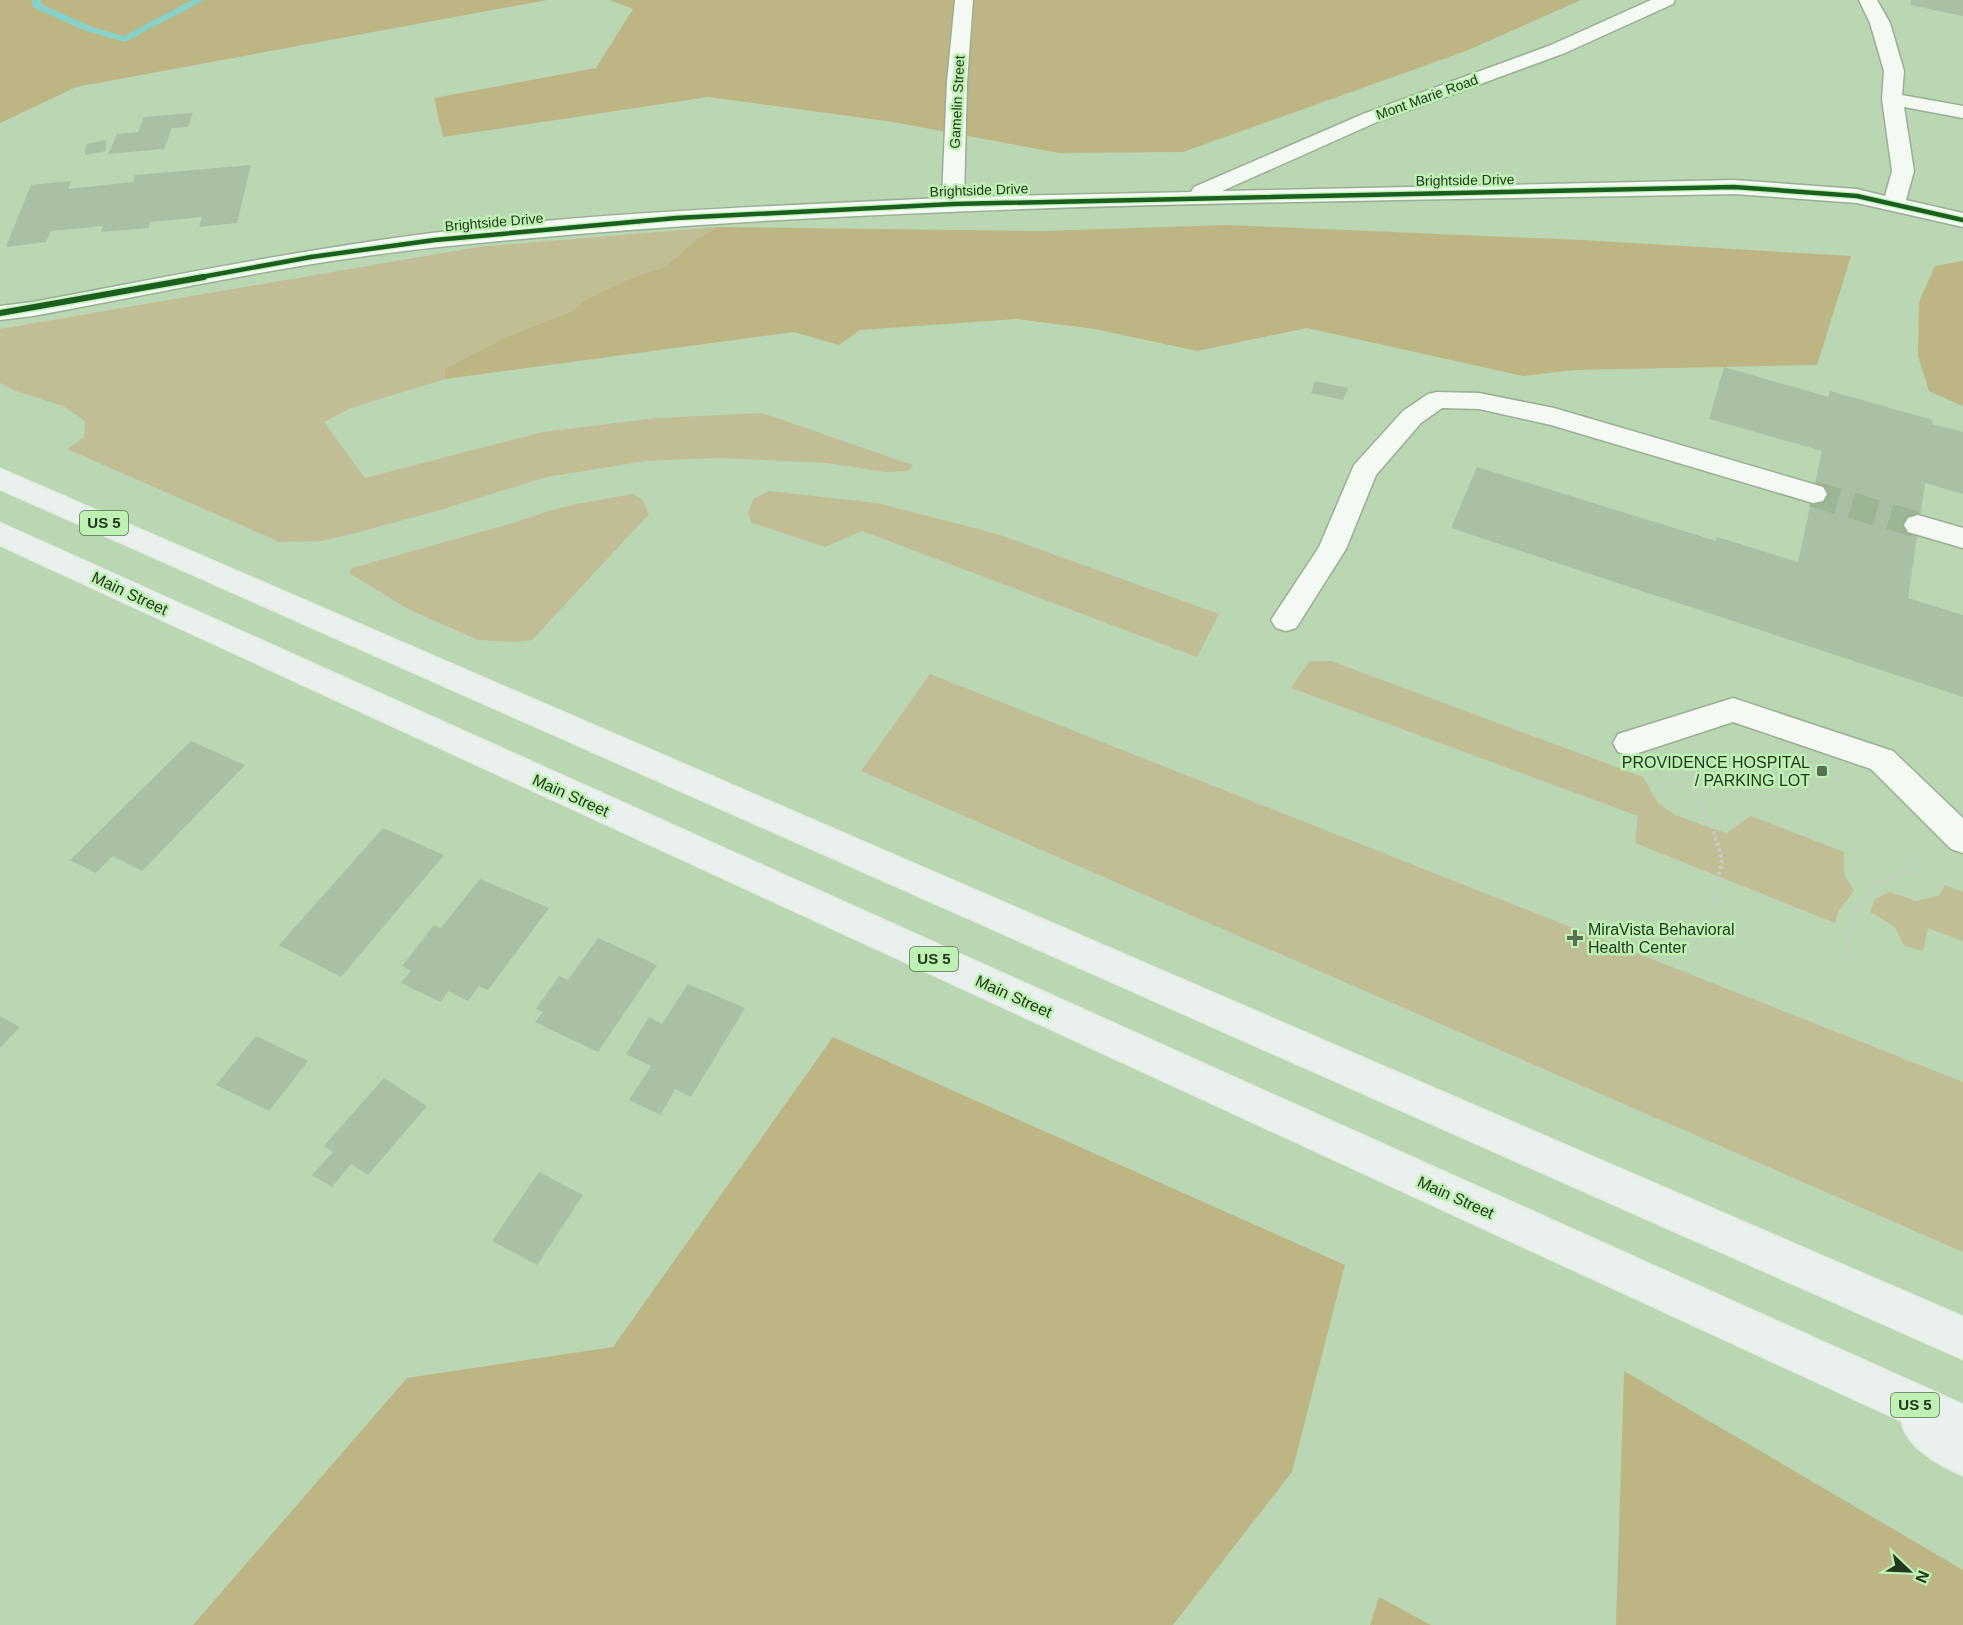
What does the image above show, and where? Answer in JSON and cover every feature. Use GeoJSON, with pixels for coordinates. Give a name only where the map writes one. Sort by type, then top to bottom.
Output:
{"type":"FeatureCollection","features":[{"type":"Feature","properties":{"kind":"main road","name":"US 5"},"geometry":{"type":"LineString","coordinates":[[0,478],[1963,1338]]}},
{"type":"Feature","properties":{"kind":"main road","name":"Main Street"},"geometry":{"type":"LineString","coordinates":[[0,533],[1963,1427]]}},
{"type":"Feature","properties":{"kind":"main road"},"geometry":{"type":"LineString","coordinates":[[1868,1384],[1963,1453]]}},
{"type":"Feature","properties":{"kind":"street","name":"Gamelin Street"},"geometry":{"type":"LineString","coordinates":[[953,204],[957,82],[964,0]]}},
{"type":"Feature","properties":{"kind":"street","name":"Mont Marie Road"},"geometry":{"type":"LineString","coordinates":[[1190,198],[1370,118],[1558,49],[1666,0]]}},
{"type":"Feature","properties":{"kind":"street"},"geometry":{"type":"LineString","coordinates":[[1868,0],[1880,24],[1894,71],[1892,99],[1903,171],[1894,204]]}},
{"type":"Feature","properties":{"kind":"street"},"geometry":{"type":"LineString","coordinates":[[1892,99],[1963,112]]}},
{"type":"Feature","properties":{"kind":"street","name":"Brightside Drive"},"geometry":{"type":"LineString","coordinates":[[0,313],[33,309],[311,257],[435,240],[676,218],[953,204],[1734,187],[1857,196],[1963,220]]}},
{"type":"Feature","properties":{"kind":"street"},"geometry":{"type":"LineString","coordinates":[[1286,620],[1332,549],[1364,471],[1412,417],[1437,400],[1479,401],[1554,417],[1813,494]]}},
{"type":"Feature","properties":{"kind":"street"},"geometry":{"type":"LineString","coordinates":[[1918,525],[1963,538]]}},
{"type":"Feature","properties":{"kind":"street"},"geometry":{"type":"LineString","coordinates":[[1629,743],[1733,710],[1882,760],[1954,830]]}},
{"type":"Feature","properties":{"kind":"path"},"geometry":{"type":"LineString","coordinates":[[1684,725],[1693,794],[1713,829],[1722,860],[1712,913]]}},
{"type":"Feature","properties":{"kind":"path"},"geometry":{"type":"LineString","coordinates":[[1844,960],[1852,917],[1878,883],[1905,873],[1954,830]]}},
{"type":"Feature","properties":{"kind":"shaded area"},"geometry":{"type":"Polygon","coordinates":[[[0,0],[547,0],[76,87],[0,123],[0,0]]]}},
{"type":"Feature","properties":{"kind":"shaded area"},"geometry":{"type":"Polygon","coordinates":[[[610,0],[1581,0],[1466,51],[1183,152],[1059,153],[893,122],[708,97],[443,137],[434,98],[596,68],[633,9],[610,0]]]}},
{"type":"Feature","properties":{"kind":"shaded area"},"geometry":{"type":"Polygon","coordinates":[[[1226,225],[1582,240],[1851,256],[1817,365],[1573,370],[1523,376],[1307,328],[1197,351],[1095,329],[1017,319],[860,330],[839,345],[794,332],[445,379],[445,369],[502,339],[572,311],[585,300],[636,276],[665,267],[697,239],[717,227],[1042,231],[1226,225]]]}},
{"type":"Feature","properties":{"kind":"shaded area"},"geometry":{"type":"Polygon","coordinates":[[[717,227],[697,239],[665,267],[636,276],[585,300],[572,311],[502,339],[445,369],[445,379],[351,408],[324,422],[365,478],[543,432],[657,418],[762,413],[913,465],[909,471],[886,472],[827,463],[719,458],[646,461],[547,477],[344,536],[321,541],[280,542],[67,449],[84,437],[85,421],[63,406],[16,391],[0,383],[0,329],[478,247],[717,227]]]}},
{"type":"Feature","properties":{"kind":"shaded area"},"geometry":{"type":"Polygon","coordinates":[[[1963,261],[1963,406],[1929,391],[1918,356],[1919,302],[1935,266],[1963,261]]]}},
{"type":"Feature","properties":{"kind":"shaded area"},"geometry":{"type":"Polygon","coordinates":[[[769,491],[877,503],[997,534],[1219,614],[1197,657],[862,531],[825,547],[752,523],[748,513],[753,499],[769,491]]]}},
{"type":"Feature","properties":{"kind":"shaded area"},"geometry":{"type":"Polygon","coordinates":[[[633,494],[642,499],[649,514],[532,640],[517,642],[478,640],[408,609],[349,573],[352,568],[545,512],[633,494]]]}},
{"type":"Feature","properties":{"kind":"shaded area"},"geometry":{"type":"Polygon","coordinates":[[[1310,661],[1331,661],[1643,777],[1658,803],[1675,815],[1726,833],[1751,816],[1844,852],[1844,874],[1854,891],[1838,912],[1835,923],[1635,843],[1638,816],[1291,688],[1310,661]]]}},
{"type":"Feature","properties":{"kind":"shaded area"},"geometry":{"type":"Polygon","coordinates":[[[930,674],[1963,1082],[1963,1252],[861,771],[930,674]]]}},
{"type":"Feature","properties":{"kind":"shaded area"},"geometry":{"type":"Polygon","coordinates":[[[1945,885],[1963,892],[1963,941],[1928,928],[1923,951],[1904,946],[1895,927],[1870,912],[1875,899],[1890,892],[1916,901],[1938,896],[1945,885]]]}},
{"type":"Feature","properties":{"kind":"shaded area"},"geometry":{"type":"Polygon","coordinates":[[[833,1037],[1345,1265],[1292,1472],[1173,1625],[193,1625],[407,1378],[613,1347],[833,1037]]]}},
{"type":"Feature","properties":{"kind":"shaded area"},"geometry":{"type":"Polygon","coordinates":[[[1624,1371],[1963,1570],[1963,1625],[1616,1625],[1624,1371]]]}},
{"type":"Feature","properties":{"kind":"shaded area"},"geometry":{"type":"Polygon","coordinates":[[[1379,1597],[1431,1625],[1370,1625],[1379,1597]]]}},
{"type":"Feature","properties":{"kind":"building"},"geometry":{"type":"Polygon","coordinates":[[[1911,0],[1963,0],[1963,16],[1910,5],[1911,0]]]}},
{"type":"Feature","properties":{"kind":"building"},"geometry":{"type":"Polygon","coordinates":[[[193,113],[188,127],[172,128],[164,149],[108,154],[117,134],[138,132],[144,117],[193,113]]]}},
{"type":"Feature","properties":{"kind":"building"},"geometry":{"type":"Polygon","coordinates":[[[106,140],[106,151],[85,155],[86,144],[106,140]]]}},
{"type":"Feature","properties":{"kind":"building"},"geometry":{"type":"Polygon","coordinates":[[[251,165],[237,223],[199,227],[202,217],[150,222],[149,228],[101,232],[103,226],[51,231],[46,242],[6,247],[31,185],[71,181],[68,189],[133,182],[135,175],[251,165]]]}},
{"type":"Feature","properties":{"kind":"building"},"geometry":{"type":"Polygon","coordinates":[[[1724,367],[1828,397],[1830,391],[1933,420],[1932,424],[1963,432],[1963,494],[1925,483],[1908,598],[1963,615],[1963,697],[1451,528],[1477,467],[1716,541],[1717,537],[1798,562],[1822,451],[1709,419],[1724,367]]]}},
{"type":"Feature","properties":{"kind":"building"},"geometry":{"type":"Polygon","coordinates":[[[1315,381],[1348,388],[1343,400],[1311,393],[1315,381]]]}},
{"type":"Feature","properties":{"kind":"building"},"geometry":{"type":"Polygon","coordinates":[[[191,741],[245,765],[142,871],[112,856],[96,873],[70,860],[191,741]]]}},
{"type":"Feature","properties":{"kind":"building"},"geometry":{"type":"Polygon","coordinates":[[[383,828],[444,855],[341,977],[279,945],[383,828]]]}},
{"type":"Feature","properties":{"kind":"building"},"geometry":{"type":"Polygon","coordinates":[[[480,879],[549,908],[488,990],[479,986],[468,1001],[448,991],[441,1002],[401,983],[411,971],[402,966],[434,925],[441,928],[480,879]]]}},
{"type":"Feature","properties":{"kind":"building"},"geometry":{"type":"Polygon","coordinates":[[[598,938],[657,965],[598,1052],[535,1022],[543,1012],[536,1009],[559,976],[568,980],[598,938]]]}},
{"type":"Feature","properties":{"kind":"building"},"geometry":{"type":"Polygon","coordinates":[[[688,984],[745,1008],[691,1097],[675,1089],[661,1115],[629,1100],[651,1066],[626,1054],[649,1017],[662,1024],[688,984]]]}},
{"type":"Feature","properties":{"kind":"building"},"geometry":{"type":"Polygon","coordinates":[[[0,1016],[20,1027],[0,1048],[0,1016]]]}},
{"type":"Feature","properties":{"kind":"building"},"geometry":{"type":"Polygon","coordinates":[[[256,1036],[308,1061],[269,1111],[216,1085],[256,1036]]]}},
{"type":"Feature","properties":{"kind":"building"},"geometry":{"type":"Polygon","coordinates":[[[384,1078],[427,1106],[368,1175],[351,1164],[332,1187],[312,1175],[333,1152],[324,1146],[384,1078]]]}},
{"type":"Feature","properties":{"kind":"building"},"geometry":{"type":"Polygon","coordinates":[[[539,1172],[583,1195],[537,1265],[492,1241],[539,1172]]]}},
{"type":"Feature","properties":{"kind":"waterway"},"geometry":{"type":"LineString","coordinates":[[36,0],[37,6],[89,29],[125,39],[199,0]]}},
{"type":"Feature","properties":{"kind":"tunnel"},"geometry":{"type":"LineString","coordinates":[[1813,494],[1918,525]]}},
{"type":"Feature","properties":{"kind":"cycle path"},"geometry":{"type":"LineString","coordinates":[[0,313],[33,309],[311,257],[435,240],[676,218],[953,204],[1734,187],[1857,196],[1963,220]]}},
{"type":"Feature","properties":{"kind":"place","name":"PROVIDENCE HOSPITAL / PARKING LOT"},"geometry":{"type":"Point","coordinates":[1822,771]}},
{"type":"Feature","properties":{"kind":"place","name":"MiraVista Behavioral Health Center"},"geometry":{"type":"Point","coordinates":[1575,938]}}]}
